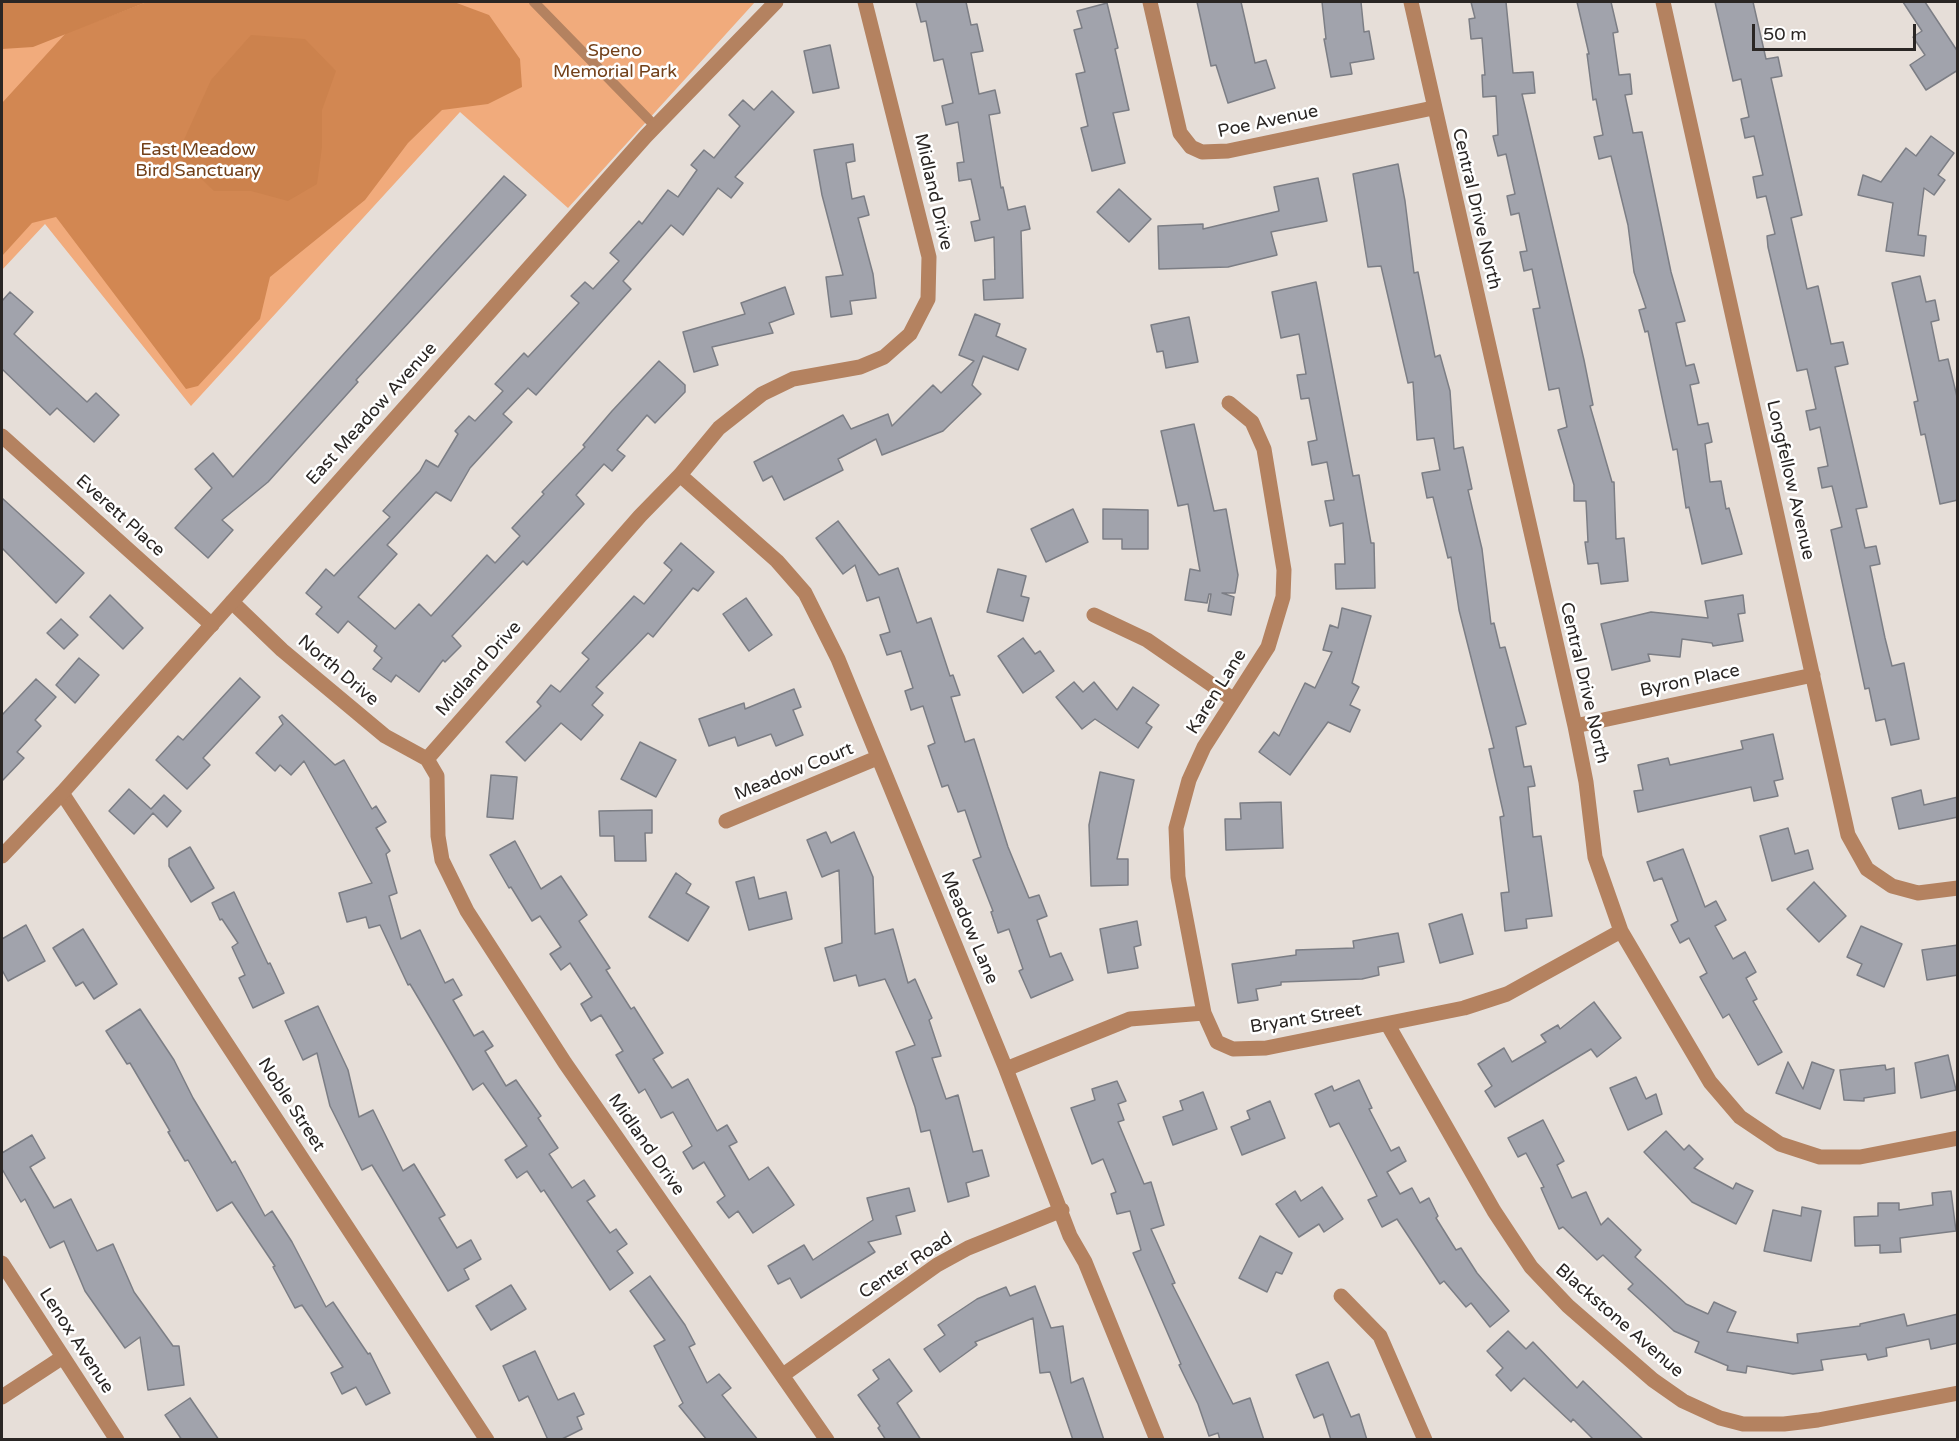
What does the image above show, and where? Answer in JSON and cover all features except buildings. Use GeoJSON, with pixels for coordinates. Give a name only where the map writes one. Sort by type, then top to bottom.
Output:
{"type":"FeatureCollection","features":[{"type":"Feature","properties":{"kind":"street","name":"East Meadow Avenue"},"geometry":{"type":"LineString","coordinates":[[2,853],[62,793],[655,126],[776,2]]}},
{"type":"Feature","properties":{"kind":"street","name":"Midland Drive"},"geometry":{"type":"LineString","coordinates":[[827,1440],[565,1063],[467,911],[442,860],[438,836],[437,776],[427,759],[640,516],[680,475],[719,428],[762,394],[793,379],[860,367],[884,357],[910,334],[928,299],[929,257],[924,229],[865,2]]}},
{"type":"Feature","properties":{"kind":"street","name":"Poe Avenue"},"geometry":{"type":"LineString","coordinates":[[1150,2],[1180,133],[1191,147],[1202,152],[1228,151],[1432,108]]}},
{"type":"Feature","properties":{"kind":"street","name":"Central Drive North"},"geometry":{"type":"LineString","coordinates":[[1411,2],[1432,108],[1587,782],[1594,857],[1621,931],[1710,1083],[1740,1117],[1780,1144],[1820,1157],[1860,1157],[1958,1138]]}},
{"type":"Feature","properties":{"kind":"street","name":"Longfellow Avenue"},"geometry":{"type":"LineString","coordinates":[[1663,2],[1848,835],[1861,860],[1877,877],[1904,890],[1934,892],[1958,888]]}},
{"type":"Feature","properties":{"kind":"street","name":"Karen Lane"},"geometry":{"type":"LineString","coordinates":[[1204,1013],[1178,877],[1176,828],[1189,780],[1204,747],[1268,647],[1277,624],[1283,597],[1284,570],[1264,449],[1252,422],[1229,403]]}},
{"type":"Feature","properties":{"kind":"street","name":"Everett Place"},"geometry":{"type":"LineString","coordinates":[[2,436],[212,625]]}},
{"type":"Feature","properties":{"kind":"street","name":"Meadow Lane"},"geometry":{"type":"LineString","coordinates":[[680,475],[777,561],[805,594],[838,659],[1006,1069],[1062,1210],[1070,1236],[1085,1262],[1157,1440]]}},
{"type":"Feature","properties":{"kind":"street","name":"North Drive"},"geometry":{"type":"LineString","coordinates":[[232,602],[282,650],[385,736],[427,759]]}},
{"type":"Feature","properties":{"kind":"street"},"geometry":{"type":"LineString","coordinates":[[1094,615],[1147,640],[1234,700]]}},
{"type":"Feature","properties":{"kind":"street","name":"Byron Place"},"geometry":{"type":"LineString","coordinates":[[1575,726],[1813,675]]}},
{"type":"Feature","properties":{"kind":"street","name":"Meadow Court"},"geometry":{"type":"LineString","coordinates":[[726,821],[877,758]]}},
{"type":"Feature","properties":{"kind":"street","name":"Noble Street"},"geometry":{"type":"LineString","coordinates":[[62,793],[487,1440]]}},
{"type":"Feature","properties":{"kind":"street","name":"Bryant Street"},"geometry":{"type":"LineString","coordinates":[[1204,1013],[1217,1041],[1233,1049],[1266,1048],[1464,1008],[1507,994],[1621,931]]}},
{"type":"Feature","properties":{"kind":"street"},"geometry":{"type":"LineString","coordinates":[[1006,1069],[1130,1019],[1204,1013]]}},
{"type":"Feature","properties":{"kind":"street","name":"Blackstone Avenue"},"geometry":{"type":"LineString","coordinates":[[1388,1024],[1494,1211],[1515,1244],[1547,1286],[1653,1380],[1683,1401],[1720,1418],[1743,1424],[1784,1424],[1818,1420],[1958,1393]]}},
{"type":"Feature","properties":{"kind":"street","name":"Center Road"},"geometry":{"type":"LineString","coordinates":[[783,1375],[937,1265],[968,1248],[1062,1210]]}},
{"type":"Feature","properties":{"kind":"street","name":"Lenox Avenue"},"geometry":{"type":"LineString","coordinates":[[2,1263],[117,1440]]}},
{"type":"Feature","properties":{"kind":"street"},"geometry":{"type":"LineString","coordinates":[[1341,1296],[1380,1336],[1425,1440]]}},
{"type":"Feature","properties":{"kind":"street"},"geometry":{"type":"LineString","coordinates":[[2,1397],[63,1357]]}},
{"type":"Feature","properties":{"kind":"street"},"geometry":{"type":"LineString","coordinates":[[1784,1424],[1787,1440]]}},
{"type":"Feature","properties":{"kind":"lane"},"geometry":{"type":"LineString","coordinates":[[534,2],[655,126]]}},
{"type":"Feature","properties":{"kind":"green space","name":"East Meadow Bird Sanctuary"},"geometry":{"type":"Polygon","coordinates":[[[2,2],[755,2],[568,208],[460,112],[191,406],[45,224],[2,270],[2,2]]]}},
{"type":"Feature","properties":{"kind":"green space","name":"East Meadow Bird Sanctuary"},"geometry":{"type":"Polygon","coordinates":[[[147,2],[454,2],[489,15],[520,59],[522,87],[488,104],[442,110],[408,143],[365,200],[270,277],[260,319],[198,386],[186,389],[56,217],[32,223],[2,256],[2,103],[66,33],[147,2]]]}},
{"type":"Feature","properties":{"kind":"shaded area"},"geometry":{"type":"Polygon","coordinates":[[[2,2],[147,2],[33,47],[2,49],[2,2]]]}},
{"type":"Feature","properties":{"kind":"shaded area"},"geometry":{"type":"Polygon","coordinates":[[[251,35],[305,39],[336,71],[322,110],[322,147],[317,184],[288,201],[251,191],[214,191],[177,155],[211,80],[251,35]]]}},
{"type":"Feature","properties":{"kind":"park label","name":"Speno Memorial Park"},"geometry":{"type":"Point","coordinates":[615,61]}}]}
